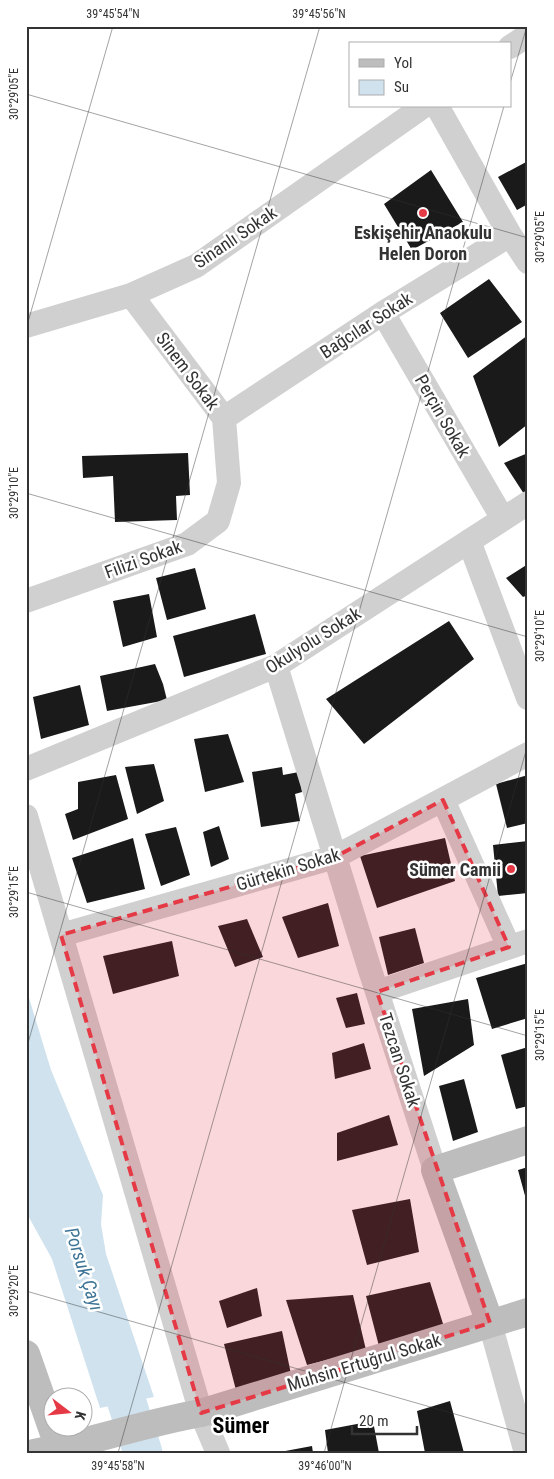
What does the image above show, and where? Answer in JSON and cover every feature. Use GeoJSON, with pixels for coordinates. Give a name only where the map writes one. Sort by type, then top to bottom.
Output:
{"type":"FeatureCollection","features":[{"type":"Feature","properties":{"kind":"street"},"geometry":{"type":"LineString","coordinates":[[512,46],[528,35]]}},
{"type":"Feature","properties":{"kind":"street","name":"Sinanlı Sokak"},"geometry":{"type":"LineString","coordinates":[[26,326],[131,296],[196,266],[421,108]]}},
{"type":"Feature","properties":{"kind":"street"},"geometry":{"type":"LineString","coordinates":[[438,108],[510,235],[528,262]]}},
{"type":"Feature","properties":{"kind":"street","name":"Bağcılar Sokak"},"geometry":{"type":"LineString","coordinates":[[224,418],[383,314],[510,235]]}},
{"type":"Feature","properties":{"kind":"street","name":"Sinem Sokak"},"geometry":{"type":"LineString","coordinates":[[131,296],[224,418],[229,483]]}},
{"type":"Feature","properties":{"kind":"street","name":"Perçin Sokak"},"geometry":{"type":"LineString","coordinates":[[383,314],[503,519]]}},
{"type":"Feature","properties":{"kind":"street","name":"Filizi Sokak"},"geometry":{"type":"LineString","coordinates":[[26,601],[187,544],[218,521],[229,483]]}},
{"type":"Feature","properties":{"kind":"street","name":"Okulyolu Sokak"},"geometry":{"type":"LineString","coordinates":[[26,769],[276,666],[528,503]]}},
{"type":"Feature","properties":{"kind":"street"},"geometry":{"type":"LineString","coordinates":[[469,541],[528,698]]}},
{"type":"Feature","properties":{"kind":"street","name":"Tezcan Sokak"},"geometry":{"type":"LineString","coordinates":[[276,666],[378,992],[436,1170],[490,1323],[526,1453]]}},
{"type":"Feature","properties":{"kind":"street","name":"Gürtekin Sokak"},"geometry":{"type":"LineString","coordinates":[[62,936],[335,857],[528,754]]}},
{"type":"Feature","properties":{"kind":"street"},"geometry":{"type":"LineString","coordinates":[[378,992],[518,944],[443,800]]}},
{"type":"Feature","properties":{"kind":"street"},"geometry":{"type":"LineString","coordinates":[[26,816],[201,1412],[218,1453]]}},
{"type":"Feature","properties":{"kind":"street"},"geometry":{"type":"LineString","coordinates":[[436,1170],[528,1140]]}},
{"type":"Feature","properties":{"kind":"street","name":"Muhsin Ertuğrul Sokak"},"geometry":{"type":"LineString","coordinates":[[51,1451],[165,1419],[201,1412],[528,1312]]}},
{"type":"Feature","properties":{"kind":"street"},"geometry":{"type":"LineString","coordinates":[[26,1354],[51,1451]]}},
{"type":"Feature","properties":{"kind":"highlighted area"},"geometry":{"type":"Polygon","coordinates":[[[443,800],[509,947],[377,992],[490,1323],[201,1413],[61,935],[335,857],[443,800]]]}},
{"type":"Feature","properties":{"kind":"water","name":"Porsuk Çayı"},"geometry":{"type":"Polygon","coordinates":[[[26,988],[51,1070],[103,1195],[101,1224],[106,1254],[154,1397],[100,1408],[52,1259],[26,1212],[26,988]]]}},
{"type":"Feature","properties":{"kind":"building"},"geometry":{"type":"Polygon","coordinates":[[[528,161],[528,204],[517,210],[498,177],[528,161]]]}},
{"type":"Feature","properties":{"kind":"building","name":"Eskişehir Anaokulu Helen Doron"},"geometry":{"type":"Polygon","coordinates":[[[431,170],[463,222],[412,250],[384,204],[431,170]]]}},
{"type":"Feature","properties":{"kind":"building"},"geometry":{"type":"Polygon","coordinates":[[[489,279],[522,322],[468,358],[440,313],[489,279]]]}},
{"type":"Feature","properties":{"kind":"building"},"geometry":{"type":"Polygon","coordinates":[[[528,335],[528,424],[499,447],[473,376],[528,335]]]}},
{"type":"Feature","properties":{"kind":"building"},"geometry":{"type":"Polygon","coordinates":[[[188,453],[190,495],[176,496],[177,520],[115,522],[113,476],[83,478],[82,456],[188,453]]]}},
{"type":"Feature","properties":{"kind":"building"},"geometry":{"type":"Polygon","coordinates":[[[528,453],[528,491],[524,494],[504,463],[528,453]]]}},
{"type":"Feature","properties":{"kind":"building"},"geometry":{"type":"Polygon","coordinates":[[[528,564],[528,595],[523,597],[506,578],[528,564]]]}},
{"type":"Feature","properties":{"kind":"building"},"geometry":{"type":"Polygon","coordinates":[[[195,568],[206,609],[167,620],[156,578],[195,568]]]}},
{"type":"Feature","properties":{"kind":"building"},"geometry":{"type":"Polygon","coordinates":[[[149,594],[157,637],[123,647],[113,601],[149,594]]]}},
{"type":"Feature","properties":{"kind":"building"},"geometry":{"type":"Polygon","coordinates":[[[255,614],[266,654],[184,677],[173,636],[255,614]]]}},
{"type":"Feature","properties":{"kind":"building"},"geometry":{"type":"Polygon","coordinates":[[[449,621],[474,659],[364,744],[326,699],[449,621]]]}},
{"type":"Feature","properties":{"kind":"building"},"geometry":{"type":"Polygon","coordinates":[[[155,664],[167,700],[107,711],[100,676],[155,664]]]}},
{"type":"Feature","properties":{"kind":"building"},"geometry":{"type":"Polygon","coordinates":[[[80,685],[89,725],[41,739],[33,697],[80,685]]]}},
{"type":"Feature","properties":{"kind":"building"},"geometry":{"type":"Polygon","coordinates":[[[228,734],[244,782],[205,792],[194,739],[228,734]]]}},
{"type":"Feature","properties":{"kind":"building"},"geometry":{"type":"Polygon","coordinates":[[[154,764],[164,801],[137,814],[125,767],[154,764]]]}},
{"type":"Feature","properties":{"kind":"building"},"geometry":{"type":"Polygon","coordinates":[[[282,767],[283,775],[299,772],[302,792],[295,794],[300,821],[261,827],[252,772],[282,767]]]}},
{"type":"Feature","properties":{"kind":"building"},"geometry":{"type":"Polygon","coordinates":[[[116,775],[128,819],[73,840],[65,814],[78,809],[78,782],[116,775]]]}},
{"type":"Feature","properties":{"kind":"building"},"geometry":{"type":"Polygon","coordinates":[[[528,775],[528,823],[507,828],[496,784],[528,775]]]}},
{"type":"Feature","properties":{"kind":"building"},"geometry":{"type":"Polygon","coordinates":[[[219,826],[229,859],[211,867],[203,832],[219,826]]]}},
{"type":"Feature","properties":{"kind":"building"},"geometry":{"type":"Polygon","coordinates":[[[176,827],[190,875],[161,886],[145,834],[176,827]]]}},
{"type":"Feature","properties":{"kind":"building"},"geometry":{"type":"Polygon","coordinates":[[[133,838],[145,889],[87,903],[72,858],[133,838]]]}},
{"type":"Feature","properties":{"kind":"building"},"geometry":{"type":"Polygon","coordinates":[[[445,838],[455,881],[377,908],[360,856],[445,838]]]}},
{"type":"Feature","properties":{"kind":"building","name":"Sümer Camii"},"geometry":{"type":"Polygon","coordinates":[[[528,841],[528,893],[498,896],[493,845],[528,841]]]}},
{"type":"Feature","properties":{"kind":"building"},"geometry":{"type":"Polygon","coordinates":[[[328,903],[339,946],[298,958],[282,917],[328,903]]]}},
{"type":"Feature","properties":{"kind":"building"},"geometry":{"type":"Polygon","coordinates":[[[247,919],[263,957],[235,967],[218,926],[247,919]]]}},
{"type":"Feature","properties":{"kind":"building"},"geometry":{"type":"Polygon","coordinates":[[[415,928],[424,963],[388,975],[379,937],[415,928]]]}},
{"type":"Feature","properties":{"kind":"building"},"geometry":{"type":"Polygon","coordinates":[[[172,941],[179,976],[113,994],[103,956],[172,941]]]}},
{"type":"Feature","properties":{"kind":"building"},"geometry":{"type":"Polygon","coordinates":[[[528,963],[528,1018],[492,1029],[476,978],[528,963]]]}},
{"type":"Feature","properties":{"kind":"building"},"geometry":{"type":"Polygon","coordinates":[[[357,993],[365,1024],[346,1028],[336,998],[357,993]]]}},
{"type":"Feature","properties":{"kind":"building"},"geometry":{"type":"Polygon","coordinates":[[[468,999],[474,1045],[424,1076],[412,1009],[468,999]]]}},
{"type":"Feature","properties":{"kind":"building"},"geometry":{"type":"Polygon","coordinates":[[[364,1043],[371,1069],[335,1079],[332,1053],[364,1043]]]}},
{"type":"Feature","properties":{"kind":"building"},"geometry":{"type":"Polygon","coordinates":[[[528,1047],[528,1106],[516,1109],[501,1055],[528,1047]]]}},
{"type":"Feature","properties":{"kind":"building"},"geometry":{"type":"Polygon","coordinates":[[[464,1079],[478,1132],[453,1141],[439,1086],[464,1079]]]}},
{"type":"Feature","properties":{"kind":"building"},"geometry":{"type":"Polygon","coordinates":[[[389,1115],[398,1145],[337,1161],[337,1133],[389,1115]]]}},
{"type":"Feature","properties":{"kind":"building"},"geometry":{"type":"Polygon","coordinates":[[[528,1167],[528,1203],[527,1203],[518,1170],[528,1167]]]}},
{"type":"Feature","properties":{"kind":"building"},"geometry":{"type":"Polygon","coordinates":[[[410,1199],[419,1252],[367,1265],[352,1210],[410,1199]]]}},
{"type":"Feature","properties":{"kind":"building"},"geometry":{"type":"Polygon","coordinates":[[[430,1282],[444,1327],[380,1350],[366,1296],[430,1282]]]}},
{"type":"Feature","properties":{"kind":"building"},"geometry":{"type":"Polygon","coordinates":[[[257,1288],[262,1316],[227,1328],[219,1301],[257,1288]]]}},
{"type":"Feature","properties":{"kind":"building"},"geometry":{"type":"Polygon","coordinates":[[[353,1295],[366,1350],[307,1365],[286,1300],[353,1295]]]}},
{"type":"Feature","properties":{"kind":"building"},"geometry":{"type":"Polygon","coordinates":[[[282,1331],[291,1374],[237,1394],[224,1344],[282,1331]]]}},
{"type":"Feature","properties":{"kind":"building"},"geometry":{"type":"Polygon","coordinates":[[[450,1401],[464,1453],[425,1453],[417,1411],[450,1401]]]}},
{"type":"Feature","properties":{"kind":"building"},"geometry":{"type":"Polygon","coordinates":[[[373,1421],[379,1453],[328,1453],[325,1430],[373,1421]]]}},
{"type":"Feature","properties":{"kind":"building"},"geometry":{"type":"Polygon","coordinates":[[[312,1446],[313,1453],[280,1453],[280,1452],[312,1446]]]}},
{"type":"Feature","properties":{"kind":"waterway","name":"Porsuk Çayı"},"geometry":{"type":"LineString","coordinates":[[111,1353],[143,1453]]}},
{"type":"Feature","properties":{"kind":"place","name":"Eskişehir Anaokulu Helen Doron"},"geometry":{"type":"Point","coordinates":[423,213]}},
{"type":"Feature","properties":{"kind":"place","name":"Sümer Camii"},"geometry":{"type":"Point","coordinates":[511,869]}},
{"type":"Feature","properties":{"kind":"district","name":"Sümer"},"geometry":{"type":"Point","coordinates":[241,1425]}}]}
